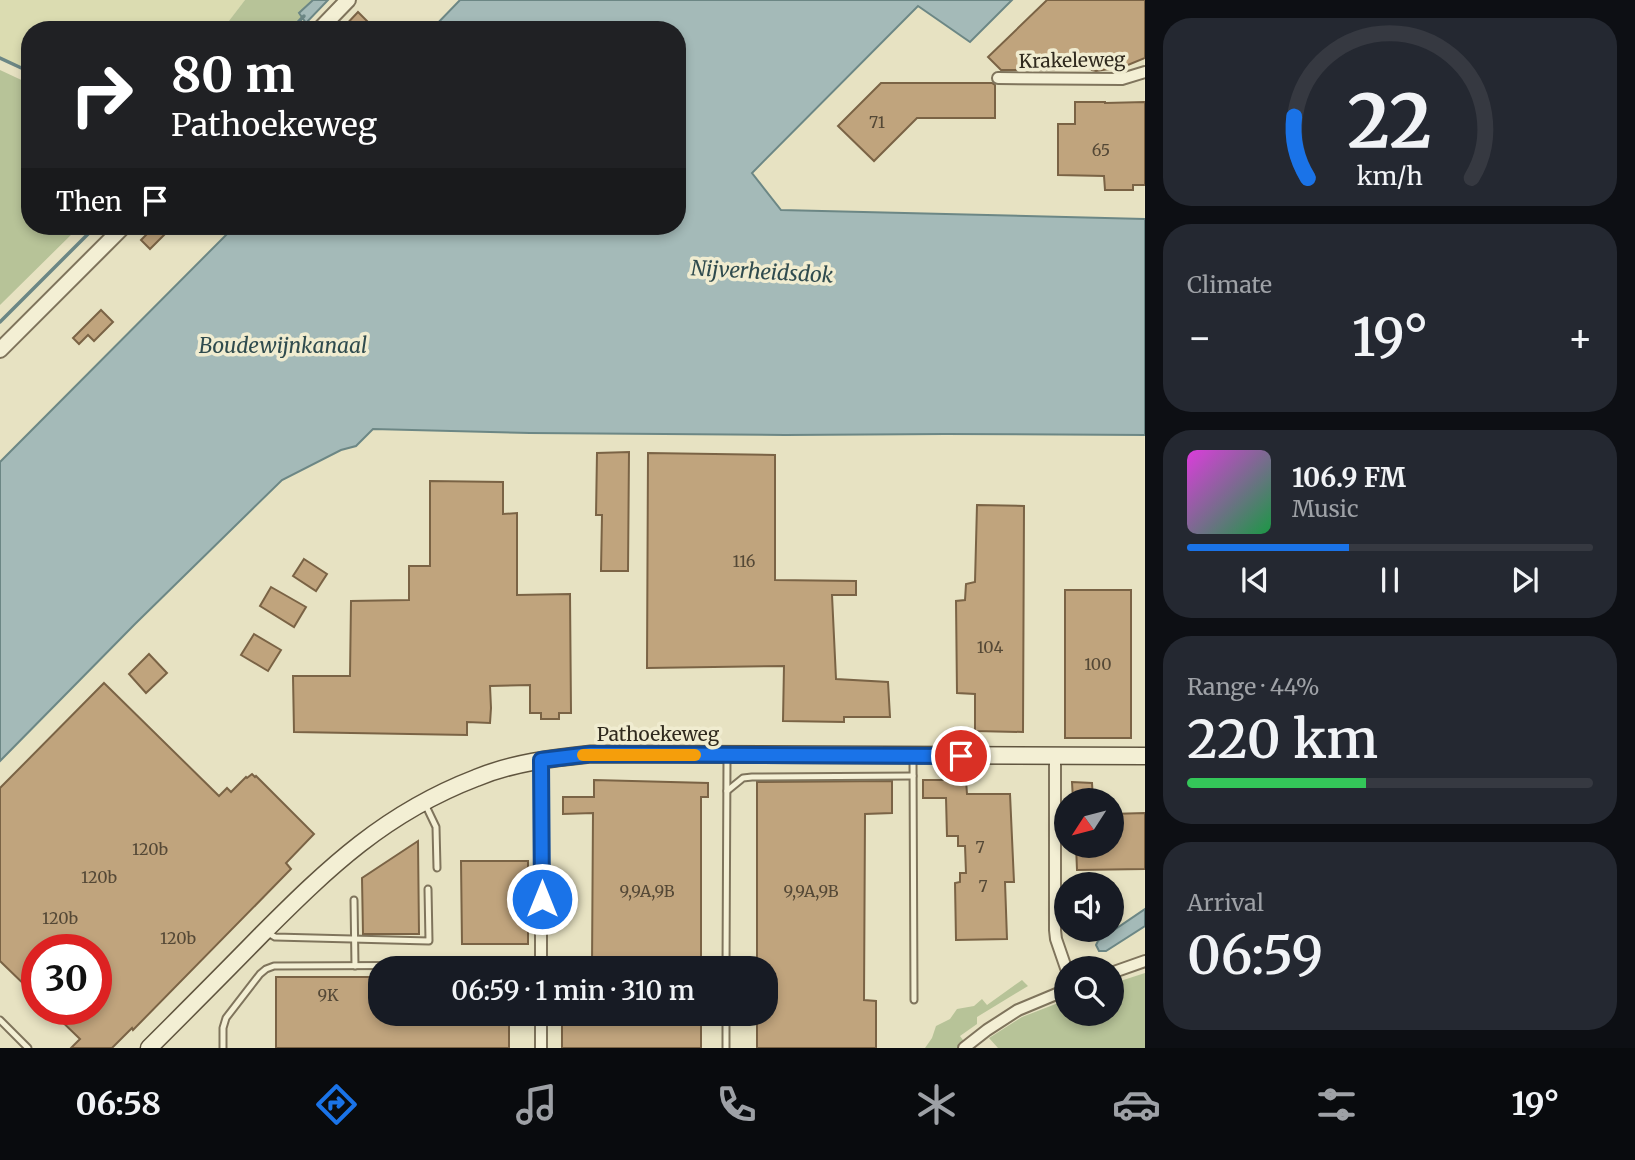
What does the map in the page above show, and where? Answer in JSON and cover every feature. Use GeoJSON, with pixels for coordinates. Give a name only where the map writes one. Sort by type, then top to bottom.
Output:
{"type":"FeatureCollection","features":[{"type":"Feature","properties":{"kind":"main road","name":"Pathoekeweg"},"geometry":{"type":"LineString","coordinates":[[156,1046],[265,932],[355,846],[388,822],[423,802],[505,768],[541,760],[591,754],[1145,756]]}},
{"type":"Feature","properties":{"kind":"street"},"geometry":{"type":"LineString","coordinates":[[328,21],[348,0]]}},
{"type":"Feature","properties":{"kind":"street","name":"Krakeleweg"},"geometry":{"type":"LineString","coordinates":[[999,78],[1122,79],[1145,72]]}},
{"type":"Feature","properties":{"kind":"street"},"geometry":{"type":"LineString","coordinates":[[0,350],[115,235]]}},
{"type":"Feature","properties":{"kind":"street"},"geometry":{"type":"LineString","coordinates":[[1055,755],[1055,930],[1062,956]]}},
{"type":"Feature","properties":{"kind":"street"},"geometry":{"type":"LineString","coordinates":[[541,760],[541,956]]}},
{"type":"Feature","properties":{"kind":"street"},"geometry":{"type":"LineString","coordinates":[[1124,968],[1145,961]]}},
{"type":"Feature","properties":{"kind":"street"},"geometry":{"type":"LineString","coordinates":[[964,1048],[1018,1010],[1054,995]]}},
{"type":"Feature","properties":{"kind":"street"},"geometry":{"type":"LineString","coordinates":[[541,1026],[541,1048]]}},
{"type":"Feature","properties":{"kind":"lane"},"geometry":{"type":"LineString","coordinates":[[726,956],[727,755]]}},
{"type":"Feature","properties":{"kind":"lane"},"geometry":{"type":"LineString","coordinates":[[913,756],[914,1000]]}},
{"type":"Feature","properties":{"kind":"lane"},"geometry":{"type":"LineString","coordinates":[[727,791],[743,778],[752,776],[913,776]]}},
{"type":"Feature","properties":{"kind":"lane"},"geometry":{"type":"LineString","coordinates":[[423,802],[436,827],[437,869]]}},
{"type":"Feature","properties":{"kind":"lane"},"geometry":{"type":"LineString","coordinates":[[265,932],[275,937],[429,941],[428,889]]}},
{"type":"Feature","properties":{"kind":"lane"},"geometry":{"type":"LineString","coordinates":[[354,900],[355,966]]}},
{"type":"Feature","properties":{"kind":"lane"},"geometry":{"type":"LineString","coordinates":[[223,1048],[226,1018],[266,969],[274,966],[368,966]]}},
{"type":"Feature","properties":{"kind":"lane"},"geometry":{"type":"LineString","coordinates":[[0,1020],[28,1048]]}},
{"type":"Feature","properties":{"kind":"lane"},"geometry":{"type":"LineString","coordinates":[[726,1026],[726,1048]]}},
{"type":"Feature","properties":{"kind":"green space"},"geometry":{"type":"Polygon","coordinates":[[[0,0],[245,0],[229,21],[21,21],[21,68],[0,58],[0,0]]]}},
{"type":"Feature","properties":{"kind":"green space"},"geometry":{"type":"Polygon","coordinates":[[[245,0],[321,0],[301,21],[229,21],[245,0]]]}},
{"type":"Feature","properties":{"kind":"green space"},"geometry":{"type":"Polygon","coordinates":[[[0,70],[21,80],[21,235],[71,235],[0,305],[0,70]]]}},
{"type":"Feature","properties":{"kind":"green space"},"geometry":{"type":"Polygon","coordinates":[[[1145,973],[1145,1048],[998,1048],[989,1038],[1022,1017],[1054,1005],[1054,1026],[1124,1026],[1124,980],[1145,973]]]}},
{"type":"Feature","properties":{"kind":"green space"},"geometry":{"type":"Polygon","coordinates":[[[1022,980],[1028,986],[977,1017],[977,1024],[960,1036],[969,1048],[925,1048],[936,1026],[950,1019],[957,1009],[974,1006],[982,999],[987,1005],[1022,980]]]}},
{"type":"Feature","properties":{"kind":"water"},"geometry":{"type":"Polygon","coordinates":[[[313,0],[328,0],[308,21],[305,21],[299,13],[313,0]]]}},
{"type":"Feature","properties":{"kind":"water","name":"Boudewijnkanaal"},"geometry":{"type":"Polygon","coordinates":[[[460,0],[1012,0],[970,42],[918,6],[752,173],[781,210],[1145,219],[1145,435],[785,435],[373,429],[356,446],[341,450],[282,480],[0,761],[0,462],[226,235],[686,235],[686,21],[440,21],[460,0]]]}},
{"type":"Feature","properties":{"kind":"water"},"geometry":{"type":"Polygon","coordinates":[[[1145,909],[1145,926],[1124,939],[1124,923],[1145,909]]]}},
{"type":"Feature","properties":{"kind":"water"},"geometry":{"type":"Polygon","coordinates":[[[1098,942],[1120,942],[1106,951],[1099,951],[1098,942]]]}},
{"type":"Feature","properties":{"kind":"building"},"geometry":{"type":"Polygon","coordinates":[[[1047,0],[1145,0],[1145,58],[1123,67],[1096,71],[1074,52],[1054,70],[1001,70],[988,57],[1047,0]]]}},
{"type":"Feature","properties":{"kind":"building"},"geometry":{"type":"Polygon","coordinates":[[[358,12],[367,21],[350,21],[358,12]]]}},
{"type":"Feature","properties":{"kind":"building"},"geometry":{"type":"Polygon","coordinates":[[[881,83],[992,83],[995,85],[995,118],[917,118],[874,161],[838,126],[881,83]]]}},
{"type":"Feature","properties":{"kind":"building"},"geometry":{"type":"Polygon","coordinates":[[[1075,102],[1145,102],[1145,185],[1133,185],[1133,190],[1105,190],[1104,176],[1058,175],[1058,124],[1075,124],[1075,102]]]}},
{"type":"Feature","properties":{"kind":"building"},"geometry":{"type":"Polygon","coordinates":[[[146,235],[164,235],[150,249],[141,240],[146,235]]]}},
{"type":"Feature","properties":{"kind":"building"},"geometry":{"type":"Polygon","coordinates":[[[101,310],[113,322],[94,341],[88,335],[79,344],[73,338],[101,310]]]}},
{"type":"Feature","properties":{"kind":"building"},"geometry":{"type":"Polygon","coordinates":[[[629,452],[628,571],[601,571],[602,515],[596,515],[597,453],[629,452]]]}},
{"type":"Feature","properties":{"kind":"building"},"geometry":{"type":"Polygon","coordinates":[[[648,453],[775,455],[775,580],[856,581],[856,595],[832,595],[836,679],[888,682],[890,717],[844,717],[844,722],[783,721],[784,666],[647,668],[648,453]]]}},
{"type":"Feature","properties":{"kind":"building"},"geometry":{"type":"Polygon","coordinates":[[[430,481],[503,482],[503,514],[517,513],[517,595],[570,594],[571,713],[559,713],[559,719],[541,719],[541,713],[530,713],[530,685],[490,686],[490,723],[467,722],[467,735],[294,732],[293,676],[350,676],[351,601],[409,600],[409,566],[430,566],[430,481]]]}},
{"type":"Feature","properties":{"kind":"building"},"geometry":{"type":"Polygon","coordinates":[[[977,505],[1024,506],[1023,732],[975,731],[975,694],[957,693],[956,601],[965,600],[966,584],[975,582],[977,505]]]}},
{"type":"Feature","properties":{"kind":"building"},"geometry":{"type":"Polygon","coordinates":[[[304,559],[327,574],[316,591],[293,576],[304,559]]]}},
{"type":"Feature","properties":{"kind":"building"},"geometry":{"type":"Polygon","coordinates":[[[271,587],[306,607],[294,627],[260,606],[271,587]]]}},
{"type":"Feature","properties":{"kind":"building"},"geometry":{"type":"Polygon","coordinates":[[[1065,590],[1131,590],[1131,738],[1065,738],[1065,590]]]}},
{"type":"Feature","properties":{"kind":"building"},"geometry":{"type":"Polygon","coordinates":[[[254,634],[281,650],[268,671],[241,655],[254,634]]]}},
{"type":"Feature","properties":{"kind":"building"},"geometry":{"type":"Polygon","coordinates":[[[149,654],[167,673],[146,693],[129,674],[149,654]]]}},
{"type":"Feature","properties":{"kind":"building"},"geometry":{"type":"Polygon","coordinates":[[[104,683],[219,796],[227,788],[231,792],[252,774],[314,834],[286,863],[291,869],[133,1030],[132,1028],[112,1048],[71,1048],[80,1039],[66,1025],[112,1025],[112,934],[21,934],[21,981],[0,961],[0,788],[104,683]]]}},
{"type":"Feature","properties":{"kind":"building"},"geometry":{"type":"Polygon","coordinates":[[[594,780],[708,783],[708,797],[701,797],[701,956],[592,956],[593,813],[563,814],[563,797],[594,797],[594,780]]]}},
{"type":"Feature","properties":{"kind":"building"},"geometry":{"type":"Polygon","coordinates":[[[923,780],[966,780],[967,794],[1010,794],[1014,882],[1005,882],[1007,939],[956,940],[955,883],[960,882],[960,873],[966,873],[965,846],[958,846],[958,836],[947,836],[946,798],[923,798],[923,780]]]}},
{"type":"Feature","properties":{"kind":"building"},"geometry":{"type":"Polygon","coordinates":[[[892,781],[892,813],[865,814],[864,1000],[876,1001],[876,1048],[757,1048],[757,1026],[778,1026],[778,956],[757,956],[757,782],[892,781]]]}},
{"type":"Feature","properties":{"kind":"building"},"geometry":{"type":"Polygon","coordinates":[[[1072,782],[1092,783],[1092,788],[1072,788],[1072,782]]]}},
{"type":"Feature","properties":{"kind":"building"},"geometry":{"type":"Polygon","coordinates":[[[1145,813],[1145,869],[1077,870],[1077,858],[1124,858],[1124,814],[1145,813]]]}},
{"type":"Feature","properties":{"kind":"building"},"geometry":{"type":"Polygon","coordinates":[[[418,841],[419,934],[363,934],[362,878],[418,841]]]}},
{"type":"Feature","properties":{"kind":"building"},"geometry":{"type":"Polygon","coordinates":[[[461,861],[528,861],[528,944],[462,944],[461,861]]]}},
{"type":"Feature","properties":{"kind":"building"},"geometry":{"type":"Polygon","coordinates":[[[276,977],[368,977],[368,1026],[509,1026],[509,1048],[276,1048],[276,977]]]}},
{"type":"Feature","properties":{"kind":"building"},"geometry":{"type":"Polygon","coordinates":[[[562,1026],[701,1026],[701,1048],[562,1048],[562,1026]]]}},
{"type":"Feature","properties":{"kind":"waterway"},"geometry":{"type":"LineString","coordinates":[[299,21],[304,16]]}},
{"type":"Feature","properties":{"kind":"waterway"},"geometry":{"type":"LineString","coordinates":[[0,58],[21,68]]}},
{"type":"Feature","properties":{"kind":"waterway"},"geometry":{"type":"LineString","coordinates":[[0,322],[87,235]]}},
{"type":"Feature","properties":{"kind":"slow traffic"},"geometry":{"type":"LineString","coordinates":[[583,755],[695,755]]}},
{"type":"Feature","properties":{"kind":"route"},"geometry":{"type":"LineString","coordinates":[[542,899],[541,760],[591,754],[961,756]]}},
{"type":"Feature","properties":{"kind":"water label","name":"Nijverheidsdok"},"geometry":{"type":"Point","coordinates":[762,272]}}]}
